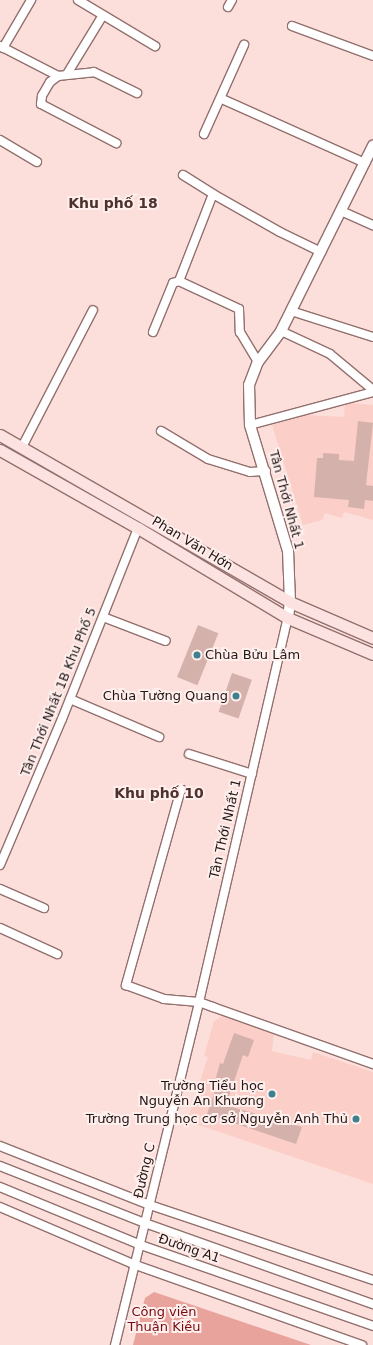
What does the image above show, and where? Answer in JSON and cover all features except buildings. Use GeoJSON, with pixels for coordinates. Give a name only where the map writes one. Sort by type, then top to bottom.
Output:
{"type":"FeatureCollection","features":[{"type":"Feature","properties":{"kind":"main road","name":"Phan Văn Hớn"},"geometry":{"type":"LineString","coordinates":[[0,435],[290,602],[373,638]]}},
{"type":"Feature","properties":{"kind":"main road","name":"Phan Văn Hớn"},"geometry":{"type":"LineString","coordinates":[[0,450],[138,528],[288,618],[373,654]]}},
{"type":"Feature","properties":{"kind":"street"},"geometry":{"type":"LineString","coordinates":[[31,0],[1,47],[58,76]]}},
{"type":"Feature","properties":{"kind":"street"},"geometry":{"type":"LineString","coordinates":[[78,0],[155,46]]}},
{"type":"Feature","properties":{"kind":"street"},"geometry":{"type":"LineString","coordinates":[[67,74],[103,15]]}},
{"type":"Feature","properties":{"kind":"street"},"geometry":{"type":"LineString","coordinates":[[292,26],[373,56]]}},
{"type":"Feature","properties":{"kind":"street"},"geometry":{"type":"LineString","coordinates":[[204,134],[216,105],[222,98],[244,45]]}},
{"type":"Feature","properties":{"kind":"street"},"geometry":{"type":"LineString","coordinates":[[116,143],[41,104],[42,96],[50,82],[58,76],[94,72],[137,93]]}},
{"type":"Feature","properties":{"kind":"street"},"geometry":{"type":"LineString","coordinates":[[222,98],[365,163]]}},
{"type":"Feature","properties":{"kind":"street"},"geometry":{"type":"LineString","coordinates":[[0,140],[37,162]]}},
{"type":"Feature","properties":{"kind":"street","name":"Tân Thới Nhất 1"},"geometry":{"type":"LineString","coordinates":[[199,1002],[288,618],[290,602],[288,551],[266,471],[250,425],[249,385],[258,362],[281,331],[291,312],[373,146]]}},
{"type":"Feature","properties":{"kind":"street"},"geometry":{"type":"LineString","coordinates":[[183,175],[212,194],[280,232],[320,252]]}},
{"type":"Feature","properties":{"kind":"street"},"geometry":{"type":"LineString","coordinates":[[153,332],[173,284],[179,281],[212,194]]}},
{"type":"Feature","properties":{"kind":"street"},"geometry":{"type":"LineString","coordinates":[[341,211],[373,225]]}},
{"type":"Feature","properties":{"kind":"street"},"geometry":{"type":"LineString","coordinates":[[179,281],[238,308],[240,332],[258,362]]}},
{"type":"Feature","properties":{"kind":"street"},"geometry":{"type":"LineString","coordinates":[[22,447],[93,310]]}},
{"type":"Feature","properties":{"kind":"street"},"geometry":{"type":"LineString","coordinates":[[291,312],[373,337]]}},
{"type":"Feature","properties":{"kind":"street"},"geometry":{"type":"LineString","coordinates":[[281,331],[330,354],[373,391]]}},
{"type":"Feature","properties":{"kind":"street"},"geometry":{"type":"LineString","coordinates":[[250,425],[373,391]]}},
{"type":"Feature","properties":{"kind":"street"},"geometry":{"type":"LineString","coordinates":[[161,431],[208,459],[250,472],[266,471]]}},
{"type":"Feature","properties":{"kind":"street","name":"Tân Thới Nhất 1B Khu Phố 5"},"geometry":{"type":"LineString","coordinates":[[0,865],[70,699],[138,528]]}},
{"type":"Feature","properties":{"kind":"street"},"geometry":{"type":"LineString","coordinates":[[103,617],[166,641]]}},
{"type":"Feature","properties":{"kind":"street"},"geometry":{"type":"LineString","coordinates":[[70,699],[159,737]]}},
{"type":"Feature","properties":{"kind":"street"},"geometry":{"type":"LineString","coordinates":[[189,754],[252,774]]}},
{"type":"Feature","properties":{"kind":"street"},"geometry":{"type":"LineString","coordinates":[[181,789],[126,985],[164,999],[199,1002],[373,1064]]}},
{"type":"Feature","properties":{"kind":"street"},"geometry":{"type":"LineString","coordinates":[[0,889],[44,908]]}},
{"type":"Feature","properties":{"kind":"street"},"geometry":{"type":"LineString","coordinates":[[0,928],[57,954]]}},
{"type":"Feature","properties":{"kind":"street","name":"Đường C"},"geometry":{"type":"LineString","coordinates":[[114,1345],[138,1244],[150,1205],[199,1002]]}},
{"type":"Feature","properties":{"kind":"street"},"geometry":{"type":"LineString","coordinates":[[0,1146],[150,1205],[373,1280]]}},
{"type":"Feature","properties":{"kind":"street","name":"Đường A1"},"geometry":{"type":"LineString","coordinates":[[0,1166],[145,1223],[373,1304]]}},
{"type":"Feature","properties":{"kind":"street","name":"Đường A1"},"geometry":{"type":"LineString","coordinates":[[0,1187],[138,1244],[373,1326]]}},
{"type":"Feature","properties":{"kind":"street"},"geometry":{"type":"LineString","coordinates":[[0,1207],[133,1264],[362,1345]]}},
{"type":"Feature","properties":{"kind":"shaded area"},"geometry":{"type":"Polygon","coordinates":[[[345,404],[373,405],[373,520],[344,512],[342,518],[325,513],[322,520],[303,525],[272,425],[307,415],[344,417],[345,404]]]}},
{"type":"Feature","properties":{"kind":"shaded area","name":"Trường Tiểu học Nguyễn An Khương"},"geometry":{"type":"Polygon","coordinates":[[[224,1015],[274,1032],[272,1051],[311,1060],[313,1052],[373,1072],[373,1184],[187,1121],[208,1057],[204,1056],[214,1021],[224,1015]]]}},
{"type":"Feature","properties":{"kind":"green space","name":"Công viên Thuận Kiều"},"geometry":{"type":"Polygon","coordinates":[[[154,1292],[311,1345],[133,1345],[145,1298],[154,1292]]]}},
{"type":"Feature","properties":{"kind":"place","name":"Chùa Bửu Lâm"},"geometry":{"type":"Point","coordinates":[197,655]}},
{"type":"Feature","properties":{"kind":"place","name":"Chùa Tường Quang"},"geometry":{"type":"Point","coordinates":[236,696]}},
{"type":"Feature","properties":{"kind":"place","name":"Trường Tiểu học Nguyễn An Khương"},"geometry":{"type":"Point","coordinates":[272,1094]}},
{"type":"Feature","properties":{"kind":"place","name":"Trường Trung học cơ sở Nguyễn Anh Thủ"},"geometry":{"type":"Point","coordinates":[356,1119]}},
{"type":"Feature","properties":{"kind":"district","name":"Khu phố 18"},"geometry":{"type":"Point","coordinates":[113,203]}},
{"type":"Feature","properties":{"kind":"district","name":"Khu phố 10"},"geometry":{"type":"Point","coordinates":[159,793]}}]}
